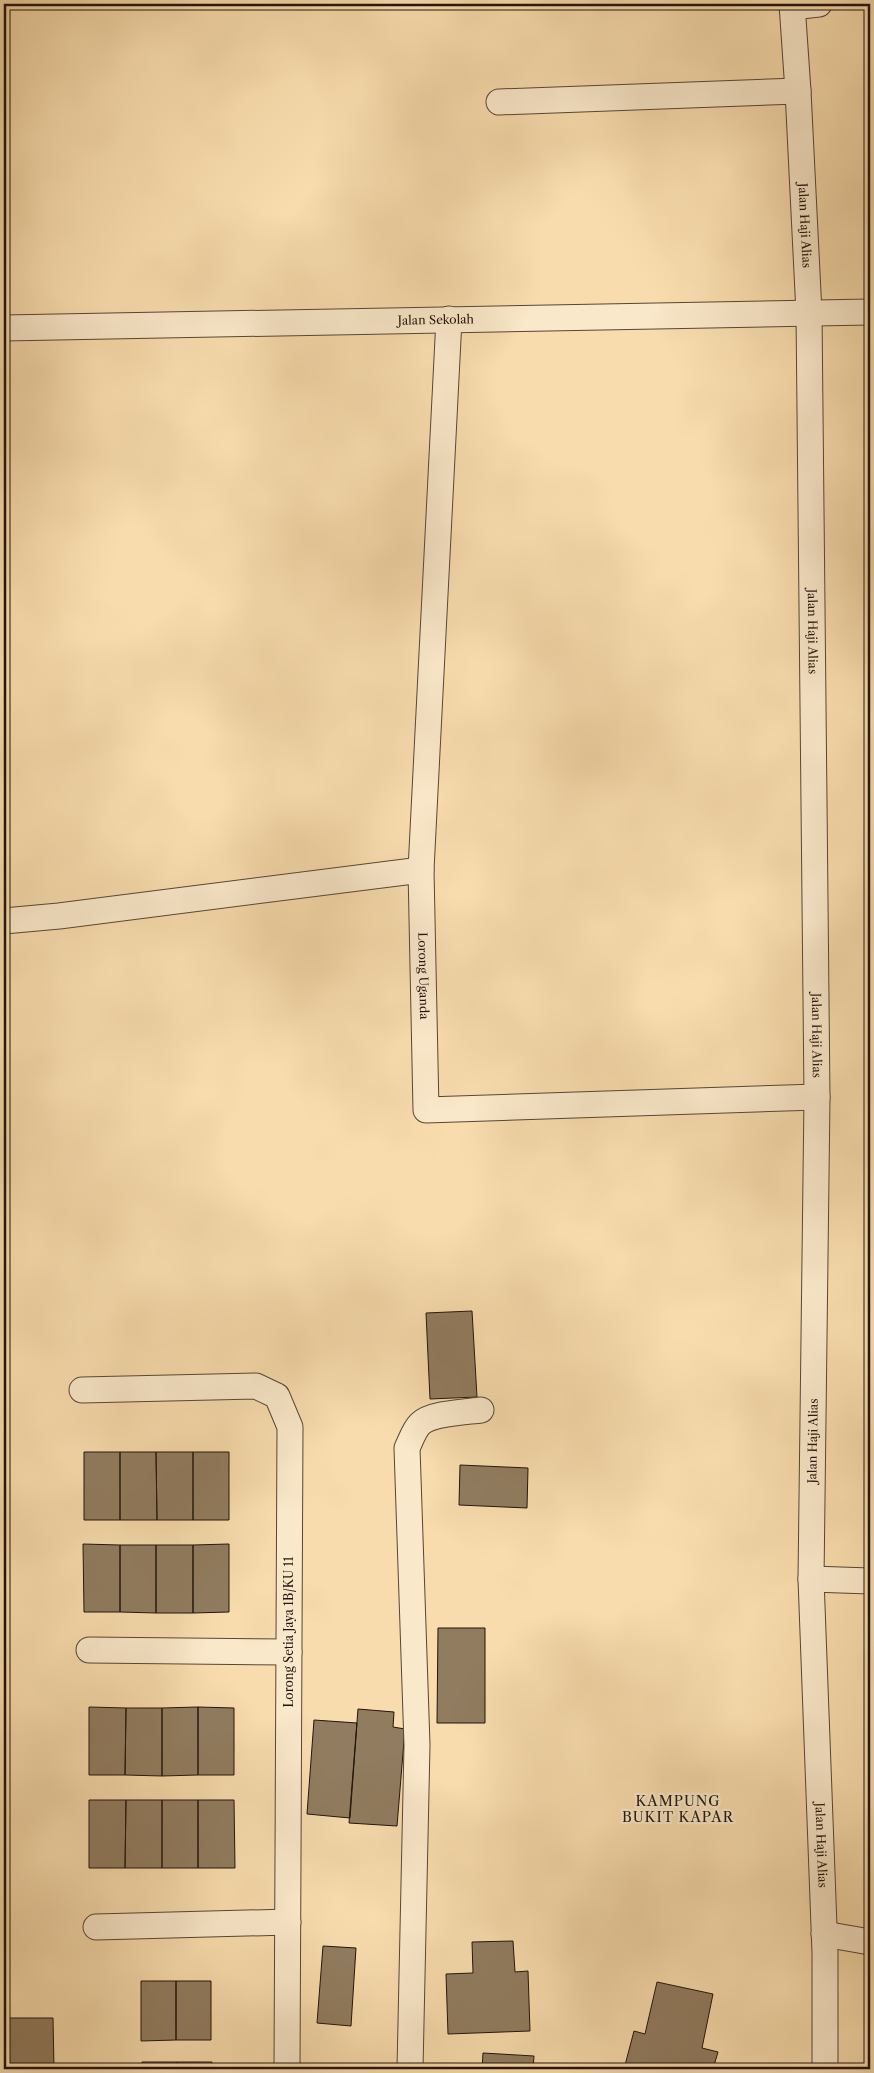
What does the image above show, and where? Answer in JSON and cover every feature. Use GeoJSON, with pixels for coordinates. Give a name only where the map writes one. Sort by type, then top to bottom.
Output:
{"type":"FeatureCollection","features":[{"type":"Feature","properties":{"kind":"street"},"geometry":{"type":"LineString","coordinates":[[792,6],[820,4]]}},
{"type":"Feature","properties":{"kind":"street","name":"Jalan Haji Alias"},"geometry":{"type":"LineString","coordinates":[[792,6],[809,313],[817,1098],[811,1579],[824,1934],[825,2069]]}},
{"type":"Feature","properties":{"kind":"street"},"geometry":{"type":"LineString","coordinates":[[499,102],[798,91]]}},
{"type":"Feature","properties":{"kind":"street","name":"Jalan Sekolah"},"geometry":{"type":"LineString","coordinates":[[4,328],[870,312]]}},
{"type":"Feature","properties":{"kind":"street"},"geometry":{"type":"LineString","coordinates":[[4,921],[59,916],[421,870],[449,319]]}},
{"type":"Feature","properties":{"kind":"street","name":"Lorong Uganda"},"geometry":{"type":"LineString","coordinates":[[421,870],[426,1110],[817,1098]]}},
{"type":"Feature","properties":{"kind":"street","name":"Lorong Setia Jaya 1B/KU 11"},"geometry":{"type":"LineString","coordinates":[[82,1390],[256,1386],[277,1396],[290,1426],[287,2069]]}},
{"type":"Feature","properties":{"kind":"street"},"geometry":{"type":"LineString","coordinates":[[410,2069],[417,1745],[407,1448],[421,1422],[434,1416],[481,1410]]}},
{"type":"Feature","properties":{"kind":"street"},"geometry":{"type":"LineString","coordinates":[[811,1579],[870,1581]]}},
{"type":"Feature","properties":{"kind":"street"},"geometry":{"type":"LineString","coordinates":[[89,1650],[289,1652]]}},
{"type":"Feature","properties":{"kind":"street"},"geometry":{"type":"LineString","coordinates":[[96,1926],[288,1922]]}},
{"type":"Feature","properties":{"kind":"street"},"geometry":{"type":"LineString","coordinates":[[824,1934],[870,1942]]}},
{"type":"Feature","properties":{"kind":"building"},"geometry":{"type":"Polygon","coordinates":[[[472,1311],[477,1397],[430,1399],[426,1313],[472,1311]]]}},
{"type":"Feature","properties":{"kind":"building"},"geometry":{"type":"Polygon","coordinates":[[[84,1452],[120,1452],[120,1520],[84,1520],[84,1452]]]}},
{"type":"Feature","properties":{"kind":"building"},"geometry":{"type":"Polygon","coordinates":[[[120,1452],[156,1452],[157,1520],[120,1520],[120,1452]]]}},
{"type":"Feature","properties":{"kind":"building"},"geometry":{"type":"Polygon","coordinates":[[[156,1452],[193,1452],[193,1520],[157,1520],[156,1452]]]}},
{"type":"Feature","properties":{"kind":"building"},"geometry":{"type":"Polygon","coordinates":[[[193,1452],[229,1452],[229,1520],[193,1520],[193,1452]]]}},
{"type":"Feature","properties":{"kind":"building"},"geometry":{"type":"Polygon","coordinates":[[[460,1465],[528,1468],[527,1508],[459,1505],[460,1465]]]}},
{"type":"Feature","properties":{"kind":"building"},"geometry":{"type":"Polygon","coordinates":[[[83,1544],[120,1545],[120,1612],[84,1612],[83,1544]]]}},
{"type":"Feature","properties":{"kind":"building"},"geometry":{"type":"Polygon","coordinates":[[[229,1544],[229,1612],[193,1613],[193,1545],[229,1544]]]}},
{"type":"Feature","properties":{"kind":"building"},"geometry":{"type":"Polygon","coordinates":[[[120,1545],[156,1545],[156,1613],[120,1612],[120,1545]]]}},
{"type":"Feature","properties":{"kind":"building"},"geometry":{"type":"Polygon","coordinates":[[[156,1545],[193,1545],[193,1613],[156,1613],[156,1545]]]}},
{"type":"Feature","properties":{"kind":"building"},"geometry":{"type":"Polygon","coordinates":[[[438,1628],[485,1628],[485,1723],[437,1723],[438,1628]]]}},
{"type":"Feature","properties":{"kind":"building"},"geometry":{"type":"Polygon","coordinates":[[[89,1707],[126,1708],[125,1775],[89,1775],[89,1707]]]}},
{"type":"Feature","properties":{"kind":"building"},"geometry":{"type":"Polygon","coordinates":[[[198,1707],[234,1708],[234,1775],[198,1775],[198,1707]]]}},
{"type":"Feature","properties":{"kind":"building"},"geometry":{"type":"Polygon","coordinates":[[[198,1707],[198,1775],[162,1776],[162,1708],[198,1707]]]}},
{"type":"Feature","properties":{"kind":"building"},"geometry":{"type":"Polygon","coordinates":[[[126,1708],[162,1708],[162,1776],[125,1775],[126,1708]]]}},
{"type":"Feature","properties":{"kind":"building"},"geometry":{"type":"Polygon","coordinates":[[[358,1709],[394,1712],[393,1727],[405,1729],[397,1826],[349,1823],[358,1709]]]}},
{"type":"Feature","properties":{"kind":"building"},"geometry":{"type":"Polygon","coordinates":[[[314,1720],[357,1723],[350,1818],[307,1814],[314,1720]]]}},
{"type":"Feature","properties":{"kind":"building"},"geometry":{"type":"Polygon","coordinates":[[[89,1800],[126,1800],[125,1868],[89,1868],[89,1800]]]}},
{"type":"Feature","properties":{"kind":"building"},"geometry":{"type":"Polygon","coordinates":[[[126,1800],[162,1800],[162,1868],[125,1868],[126,1800]]]}},
{"type":"Feature","properties":{"kind":"building"},"geometry":{"type":"Polygon","coordinates":[[[162,1800],[198,1800],[198,1868],[162,1868],[162,1800]]]}},
{"type":"Feature","properties":{"kind":"building"},"geometry":{"type":"Polygon","coordinates":[[[198,1800],[234,1800],[235,1868],[198,1868],[198,1800]]]}},
{"type":"Feature","properties":{"kind":"building"},"geometry":{"type":"Polygon","coordinates":[[[513,1941],[515,1972],[528,1971],[530,2031],[448,2034],[446,1974],[473,1973],[472,1942],[513,1941]]]}},
{"type":"Feature","properties":{"kind":"building"},"geometry":{"type":"Polygon","coordinates":[[[323,1946],[356,1948],[351,2026],[317,2023],[323,1946]]]}},
{"type":"Feature","properties":{"kind":"building"},"geometry":{"type":"Polygon","coordinates":[[[141,1981],[176,1981],[176,2040],[141,2041],[141,1981]]]}},
{"type":"Feature","properties":{"kind":"building"},"geometry":{"type":"Polygon","coordinates":[[[176,1981],[211,1981],[211,2040],[176,2040],[176,1981]]]}},
{"type":"Feature","properties":{"kind":"building"},"geometry":{"type":"Polygon","coordinates":[[[657,1982],[713,1994],[702,2048],[718,2052],[713,2069],[624,2069],[634,2031],[645,2034],[657,1982]]]}},
{"type":"Feature","properties":{"kind":"building"},"geometry":{"type":"Polygon","coordinates":[[[4,2018],[53,2018],[54,2069],[4,2069],[4,2018]]]}},
{"type":"Feature","properties":{"kind":"building"},"geometry":{"type":"Polygon","coordinates":[[[483,2053],[534,2056],[533,2069],[482,2069],[483,2053]]]}},
{"type":"Feature","properties":{"kind":"building"},"geometry":{"type":"Polygon","coordinates":[[[142,2062],[177,2062],[177,2069],[142,2069],[142,2062]]]}},
{"type":"Feature","properties":{"kind":"building"},"geometry":{"type":"Polygon","coordinates":[[[177,2062],[212,2062],[212,2069],[177,2069],[177,2062]]]}},
{"type":"Feature","properties":{"kind":"district","name":"KAMPUNG BUKIT KAPAR"},"geometry":{"type":"Point","coordinates":[678,1809]}}]}
